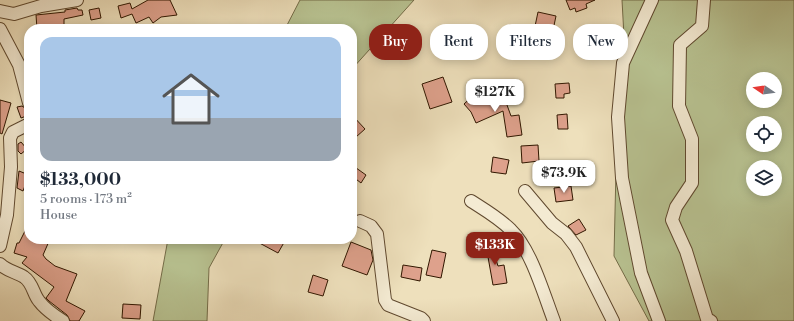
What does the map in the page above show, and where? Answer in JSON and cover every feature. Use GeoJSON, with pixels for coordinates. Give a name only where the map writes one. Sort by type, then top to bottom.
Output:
{"type":"FeatureCollection","features":[{"type":"Feature","properties":{"kind":"street"},"geometry":{"type":"LineString","coordinates":[[0,10],[14,14],[41,6],[76,0]]}},
{"type":"Feature","properties":{"kind":"street"},"geometry":{"type":"LineString","coordinates":[[652,0],[631,42],[623,63],[618,117],[622,178],[641,273],[659,321]]}},
{"type":"Feature","properties":{"kind":"street"},"geometry":{"type":"LineString","coordinates":[[704,0],[702,26],[680,45],[679,106],[692,139],[692,183],[676,207],[672,220],[686,251],[707,319],[710,321]]}},
{"type":"Feature","properties":{"kind":"street"},"geometry":{"type":"LineString","coordinates":[[0,29],[19,65],[24,84]]}},
{"type":"Feature","properties":{"kind":"street"},"geometry":{"type":"LineString","coordinates":[[0,246],[7,215],[11,167],[10,138],[13,132],[24,126]]}},
{"type":"Feature","properties":{"kind":"street"},"geometry":{"type":"LineString","coordinates":[[525,191],[552,223],[566,234],[576,247],[613,321]]}},
{"type":"Feature","properties":{"kind":"street"},"geometry":{"type":"LineString","coordinates":[[471,201],[498,218],[512,231],[529,257],[554,321]]}},
{"type":"Feature","properties":{"kind":"street"},"geometry":{"type":"LineString","coordinates":[[360,222],[371,226],[377,234],[385,300],[388,305],[404,310],[424,321]]}},
{"type":"Feature","properties":{"kind":"street"},"geometry":{"type":"LineString","coordinates":[[0,264],[6,269],[24,277],[30,283],[39,301],[52,314],[63,321]]}},
{"type":"Feature","properties":{"kind":"green space"},"geometry":{"type":"Polygon","coordinates":[[[300,0],[414,0],[392,24],[369,24],[369,50],[357,63],[357,24],[288,24],[300,0]]]}},
{"type":"Feature","properties":{"kind":"green space"},"geometry":{"type":"Polygon","coordinates":[[[622,0],[794,0],[794,321],[649,321],[614,256],[617,126],[626,73],[625,60],[628,60],[628,24],[623,24],[622,0]]]}},
{"type":"Feature","properties":{"kind":"green space"},"geometry":{"type":"Polygon","coordinates":[[[167,244],[222,244],[209,268],[207,321],[153,321],[167,244]]]}},
{"type":"Feature","properties":{"kind":"building"},"geometry":{"type":"Polygon","coordinates":[[[148,0],[170,0],[177,15],[161,17],[153,23],[149,17],[136,23],[132,14],[121,18],[118,6],[130,3],[132,9],[148,0]]]}},
{"type":"Feature","properties":{"kind":"building"},"geometry":{"type":"Polygon","coordinates":[[[566,0],[595,0],[586,4],[587,8],[576,12],[575,8],[570,10],[566,0]]]}},
{"type":"Feature","properties":{"kind":"building"},"geometry":{"type":"Polygon","coordinates":[[[77,8],[78,10],[82,10],[83,15],[64,19],[64,24],[37,24],[36,15],[65,12],[65,10],[77,8]]]}},
{"type":"Feature","properties":{"kind":"building"},"geometry":{"type":"Polygon","coordinates":[[[99,8],[101,18],[91,20],[89,10],[99,8]]]}},
{"type":"Feature","properties":{"kind":"building"},"geometry":{"type":"Polygon","coordinates":[[[538,12],[556,16],[554,24],[535,24],[538,12]]]}},
{"type":"Feature","properties":{"kind":"building"},"geometry":{"type":"Polygon","coordinates":[[[443,77],[452,102],[430,109],[422,84],[443,77]]]}},
{"type":"Feature","properties":{"kind":"building"},"geometry":{"type":"Polygon","coordinates":[[[569,83],[570,93],[564,94],[564,98],[556,98],[555,84],[569,83]]]}},
{"type":"Feature","properties":{"kind":"building"},"geometry":{"type":"Polygon","coordinates":[[[475,94],[481,102],[503,94],[511,116],[519,115],[522,135],[507,137],[503,111],[476,123],[471,112],[464,104],[475,94]]]}},
{"type":"Feature","properties":{"kind":"building"},"geometry":{"type":"Polygon","coordinates":[[[0,100],[11,103],[2,134],[0,133],[0,100]]]}},
{"type":"Feature","properties":{"kind":"building"},"geometry":{"type":"Polygon","coordinates":[[[22,106],[24,107],[24,117],[21,118],[17,107],[22,106]]]}},
{"type":"Feature","properties":{"kind":"building"},"geometry":{"type":"Polygon","coordinates":[[[567,114],[568,129],[558,129],[557,115],[567,114]]]}},
{"type":"Feature","properties":{"kind":"building"},"geometry":{"type":"Polygon","coordinates":[[[357,120],[365,129],[357,136],[357,120]]]}},
{"type":"Feature","properties":{"kind":"building"},"geometry":{"type":"Polygon","coordinates":[[[21,142],[24,146],[24,152],[21,154],[18,151],[18,144],[21,142]]]}},
{"type":"Feature","properties":{"kind":"building"},"geometry":{"type":"Polygon","coordinates":[[[538,145],[539,161],[522,163],[521,146],[538,145]]]}},
{"type":"Feature","properties":{"kind":"building"},"geometry":{"type":"Polygon","coordinates":[[[493,157],[509,160],[506,174],[491,172],[493,157]]]}},
{"type":"Feature","properties":{"kind":"building"},"geometry":{"type":"Polygon","coordinates":[[[564,168],[572,168],[573,178],[565,179],[564,168]]]}},
{"type":"Feature","properties":{"kind":"building"},"geometry":{"type":"Polygon","coordinates":[[[357,169],[366,175],[361,183],[357,180],[357,169]]]}},
{"type":"Feature","properties":{"kind":"building"},"geometry":{"type":"Polygon","coordinates":[[[19,171],[24,173],[24,188],[23,191],[17,188],[19,171]]]}},
{"type":"Feature","properties":{"kind":"building"},"geometry":{"type":"Polygon","coordinates":[[[571,186],[573,200],[556,202],[554,188],[571,186]]]}},
{"type":"Feature","properties":{"kind":"building"},"geometry":{"type":"Polygon","coordinates":[[[579,219],[586,230],[576,235],[568,226],[579,219]]]}},
{"type":"Feature","properties":{"kind":"building"},"geometry":{"type":"Polygon","coordinates":[[[24,233],[24,244],[48,244],[43,255],[46,259],[55,266],[77,274],[66,301],[85,311],[79,321],[70,321],[67,315],[46,298],[54,287],[22,263],[27,257],[14,253],[17,243],[19,243],[24,233]]]}},
{"type":"Feature","properties":{"kind":"building"},"geometry":{"type":"Polygon","coordinates":[[[490,241],[498,266],[504,265],[507,283],[493,285],[488,257],[486,257],[483,248],[486,247],[485,242],[490,241]]]}},
{"type":"Feature","properties":{"kind":"building"},"geometry":{"type":"Polygon","coordinates":[[[261,244],[283,244],[278,253],[261,244]]]}},
{"type":"Feature","properties":{"kind":"building"},"geometry":{"type":"Polygon","coordinates":[[[350,244],[356,244],[371,250],[373,260],[367,275],[342,266],[350,244]]]}},
{"type":"Feature","properties":{"kind":"building"},"geometry":{"type":"Polygon","coordinates":[[[432,250],[446,253],[441,278],[426,275],[432,250]]]}},
{"type":"Feature","properties":{"kind":"building"},"geometry":{"type":"Polygon","coordinates":[[[403,265],[422,268],[420,281],[401,277],[403,265]]]}},
{"type":"Feature","properties":{"kind":"building"},"geometry":{"type":"Polygon","coordinates":[[[313,275],[328,280],[323,296],[308,292],[313,275]]]}},
{"type":"Feature","properties":{"kind":"building"},"geometry":{"type":"Polygon","coordinates":[[[123,304],[141,305],[140,319],[122,318],[123,304]]]}}]}
